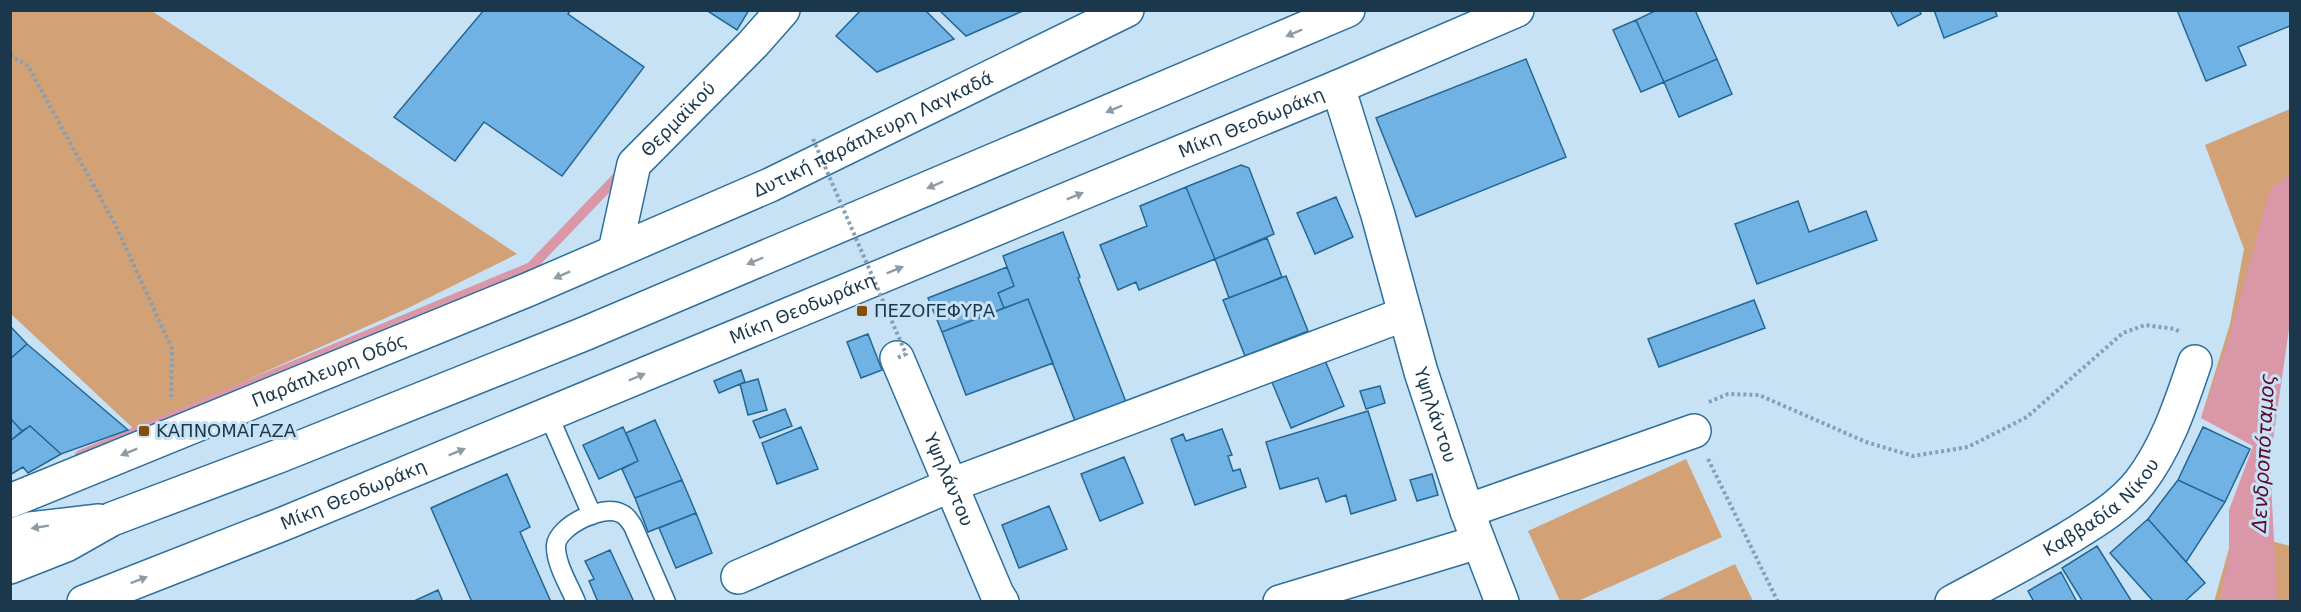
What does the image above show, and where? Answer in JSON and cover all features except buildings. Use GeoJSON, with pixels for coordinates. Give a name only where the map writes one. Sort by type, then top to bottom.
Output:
{"type":"FeatureCollection","features":[{"type":"Feature","properties":{"kind":"main road","name":"Θερμαϊκού"},"geometry":{"type":"LineString","coordinates":[[615,251],[634,164],[753,44],[783,10]]}},
{"type":"Feature","properties":{"kind":"main road","name":"Δυτική παράπλευρη Λαγκαδά"},"geometry":{"type":"LineString","coordinates":[[615,251],[770,185],[1127,10]]}},
{"type":"Feature","properties":{"kind":"main road"},"geometry":{"type":"LineString","coordinates":[[10,567],[66,545],[112,519],[279,456],[595,329],[1348,10]]}},
{"type":"Feature","properties":{"kind":"main road","name":"Μίκη Θεοδωράκη"},"geometry":{"type":"LineString","coordinates":[[84,602],[283,524],[1338,87],[1517,10]]}},
{"type":"Feature","properties":{"kind":"main road","name":"Υψηλάντου"},"geometry":{"type":"LineString","coordinates":[[1338,87],[1378,215],[1421,372],[1478,542]]}},
{"type":"Feature","properties":{"kind":"main road","name":"Παράπλευρη Οδός"},"geometry":{"type":"LineString","coordinates":[[10,501],[528,290],[615,251]]}},
{"type":"Feature","properties":{"kind":"main road"},"geometry":{"type":"LineString","coordinates":[[738,577],[951,485],[1405,314]]}},
{"type":"Feature","properties":{"kind":"main road","name":"Υψηλάντου"},"geometry":{"type":"LineString","coordinates":[[897,358],[1002,602]]}},
{"type":"Feature","properties":{"kind":"main road","name":"Καββαδία Νίκου"},"geometry":{"type":"LineString","coordinates":[[1952,602],[2094,522],[2128,496],[2153,463],[2163,443],[2180,407],[2195,362]]}},
{"type":"Feature","properties":{"kind":"main road"},"geometry":{"type":"LineString","coordinates":[[1467,511],[1694,430]]}},
{"type":"Feature","properties":{"kind":"main road"},"geometry":{"type":"LineString","coordinates":[[10,536],[30,529],[112,519]]}},
{"type":"Feature","properties":{"kind":"main road"},"geometry":{"type":"LineString","coordinates":[[1280,602],[1478,542],[1502,602]]}},
{"type":"Feature","properties":{"kind":"lane"},"geometry":{"type":"LineString","coordinates":[[548,414],[592,515]]}},
{"type":"Feature","properties":{"kind":"lane"},"geometry":{"type":"LineString","coordinates":[[576,602],[558,558],[557,539],[562,530],[592,515],[609,510],[619,512],[633,526],[666,602]]}},
{"type":"Feature","properties":{"kind":"path"},"geometry":{"type":"LineString","coordinates":[[10,55],[28,66],[116,226],[172,349],[170,435]]}},
{"type":"Feature","properties":{"kind":"path"},"geometry":{"type":"LineString","coordinates":[[813,139],[906,354],[897,358]]}},
{"type":"Feature","properties":{"kind":"path"},"geometry":{"type":"LineString","coordinates":[[1778,602],[1694,430],[1694,415],[1706,404],[1728,394],[1759,395],[1866,442],[1913,456],[1968,447],[2027,417],[2123,333],[2145,325],[2175,328],[2197,343],[2195,362]]}},
{"type":"Feature","properties":{"kind":"shaded area"},"geometry":{"type":"Polygon","coordinates":[[[10,11],[152,11],[517,254],[408,308],[135,430],[11,314],[10,11]]]}},
{"type":"Feature","properties":{"kind":"shaded area"},"geometry":{"type":"Polygon","coordinates":[[[2290,109],[2290,292],[2201,418],[2230,324],[2244,249],[2205,145],[2290,109]]]}},
{"type":"Feature","properties":{"kind":"shaded area"},"geometry":{"type":"Polygon","coordinates":[[[1686,459],[1722,537],[1578,601],[1560,601],[1528,531],[1686,459]]]}},
{"type":"Feature","properties":{"kind":"shaded area"},"geometry":{"type":"Polygon","coordinates":[[[2234,531],[2290,546],[2290,601],[2214,602],[2234,531]]]}},
{"type":"Feature","properties":{"kind":"shaded area"},"geometry":{"type":"Polygon","coordinates":[[[1735,564],[1753,601],[1656,601],[1735,564]]]}},
{"type":"Feature","properties":{"kind":"water","name":"Δενδροπόταμος"},"geometry":{"type":"Polygon","coordinates":[[[2290,174],[2290,322],[2270,461],[2277,601],[2220,601],[2229,555],[2229,510],[2253,446],[2201,418],[2227,345],[2270,189],[2290,174]]]}},
{"type":"Feature","properties":{"kind":"waterway"},"geometry":{"type":"LineString","coordinates":[[80,455],[531,267],[622,172]]}},
{"type":"Feature","properties":{"kind":"place","name":"ΠΕΖΟΓΕΦΥΡΑ"},"geometry":{"type":"Point","coordinates":[862,311]}},
{"type":"Feature","properties":{"kind":"place","name":"ΚΑΠΝΟΜΑΓΑΖΑ"},"geometry":{"type":"Point","coordinates":[144,431]}}]}
